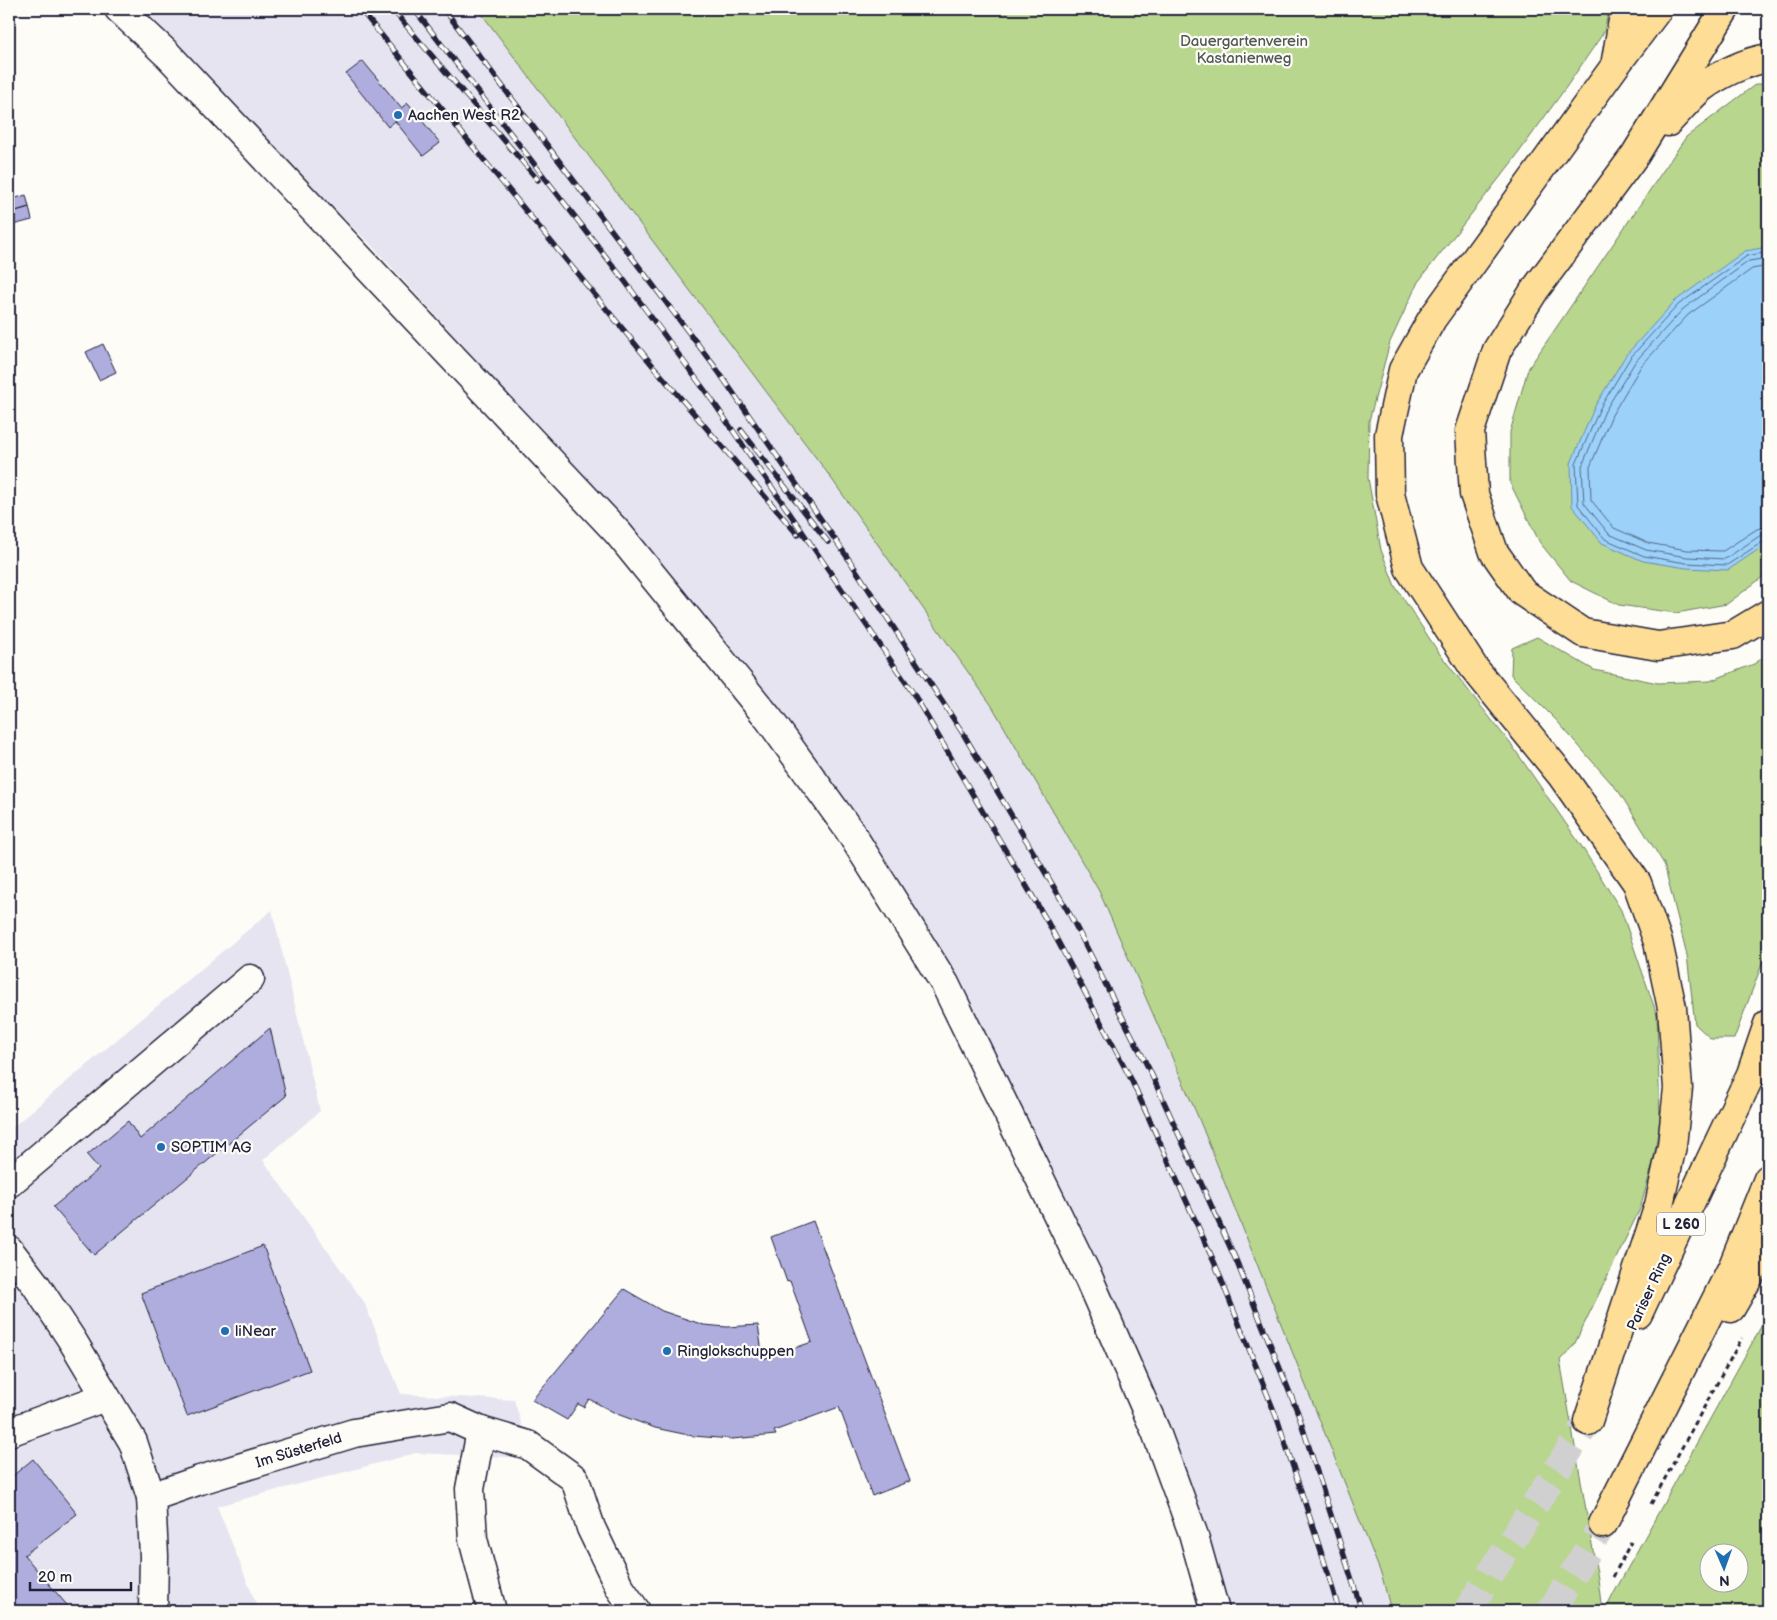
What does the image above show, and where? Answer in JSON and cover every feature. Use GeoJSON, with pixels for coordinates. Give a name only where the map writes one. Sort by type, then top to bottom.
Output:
{"type":"FeatureCollection","features":[{"type":"Feature","properties":{"kind":"highway"},"geometry":{"type":"LineString","coordinates":[[1614,66],[1625,9]]}},
{"type":"Feature","properties":{"kind":"highway"},"geometry":{"type":"LineString","coordinates":[[1614,66],[1658,9]]}},
{"type":"Feature","properties":{"kind":"highway"},"geometry":{"type":"LineString","coordinates":[[1725,9],[1635,155],[1534,291],[1497,350],[1470,431],[1474,494],[1494,552],[1522,592],[1583,633],[1658,646],[1733,635],[1768,614]]}},
{"type":"Feature","properties":{"kind":"highway"},"geometry":{"type":"LineString","coordinates":[[1635,155],[1700,89],[1726,73],[1756,60],[1768,58]]}},
{"type":"Feature","properties":{"kind":"highway","name":"Pariser Ring"},"geometry":{"type":"LineString","coordinates":[[1614,66],[1432,319],[1403,370],[1389,435],[1390,494],[1409,568],[1474,668],[1562,776],[1637,884],[1658,942],[1672,1008],[1678,1088],[1672,1146],[1659,1205],[1588,1421],[1751,1074],[1768,1024]]}},
{"type":"Feature","properties":{"kind":"highway"},"geometry":{"type":"LineString","coordinates":[[1768,1179],[1733,1266],[1603,1524],[1768,1244]]}},
{"type":"Feature","properties":{"kind":"street"},"geometry":{"type":"LineString","coordinates":[[119,9],[168,55],[618,532],[769,719],[849,830],[945,984],[1089,1280],[1156,1432],[1193,1533],[1215,1611]]}},
{"type":"Feature","properties":{"kind":"street"},"geometry":{"type":"LineString","coordinates":[[9,1183],[250,980]]}},
{"type":"Feature","properties":{"kind":"street"},"geometry":{"type":"LineString","coordinates":[[9,1250],[36,1284],[133,1442],[151,1497],[154,1556],[153,1611]]}},
{"type":"Feature","properties":{"kind":"street"},"geometry":{"type":"LineString","coordinates":[[9,1432],[105,1397]]}},
{"type":"Feature","properties":{"kind":"street","name":"Im Süsterfeld"},"geometry":{"type":"LineString","coordinates":[[151,1497],[354,1433],[450,1417],[481,1431]]}},
{"type":"Feature","properties":{"kind":"street"},"geometry":{"type":"LineString","coordinates":[[492,1611],[472,1539],[470,1489],[481,1431],[528,1445],[575,1479],[595,1536],[620,1588],[636,1611]]}},
{"type":"Feature","properties":{"kind":"path"},"geometry":{"type":"LineString","coordinates":[[1651,1505],[1743,1337]]}},
{"type":"Feature","properties":{"kind":"path"},"geometry":{"type":"LineString","coordinates":[[1613,1577],[1634,1537]]}},
{"type":"Feature","properties":{"kind":"shaded area"},"geometry":{"type":"Polygon","coordinates":[[[130,9],[479,9],[826,471],[992,706],[1099,891],[1199,1119],[1382,1576],[1391,1611],[1230,1611],[1164,1425],[1093,1263],[1035,1136],[912,903],[788,725],[586,479],[372,246],[130,9]]]}},
{"type":"Feature","properties":{"kind":"shaded area"},"geometry":{"type":"Polygon","coordinates":[[[272,910],[320,1111],[263,1160],[364,1302],[401,1394],[514,1400],[528,1445],[527,1458],[416,1453],[217,1506],[259,1611],[9,1611],[9,1130],[272,910]]]}},
{"type":"Feature","properties":{"kind":"green space","name":"Dauergartenverein Kastanienweg"},"geometry":{"type":"Polygon","coordinates":[[[478,9],[1609,9],[1604,32],[1567,86],[1512,162],[1418,282],[1390,342],[1369,421],[1368,478],[1381,550],[1395,586],[1439,653],[1513,747],[1582,847],[1621,910],[1657,1015],[1660,1120],[1653,1163],[1640,1209],[1574,1345],[1560,1360],[1602,1611],[1391,1611],[1382,1576],[1199,1119],[1099,891],[992,706],[826,471],[478,9]]]}},
{"type":"Feature","properties":{"kind":"green space"},"geometry":{"type":"Polygon","coordinates":[[[1756,84],[1768,84],[1768,573],[1727,604],[1676,613],[1619,605],[1571,581],[1540,543],[1510,483],[1510,432],[1528,369],[1686,137],[1756,84]]]}},
{"type":"Feature","properties":{"kind":"green space"},"geometry":{"type":"Polygon","coordinates":[[[1537,637],[1594,670],[1658,683],[1710,681],[1754,664],[1768,654],[1768,948],[1734,1039],[1711,1039],[1695,1024],[1687,955],[1664,864],[1619,792],[1557,721],[1511,675],[1512,648],[1537,637]]]}},
{"type":"Feature","properties":{"kind":"green space"},"geometry":{"type":"Polygon","coordinates":[[[1768,1314],[1768,1611],[1605,1611],[1614,1593],[1768,1314]]]}},
{"type":"Feature","properties":{"kind":"water"},"geometry":{"type":"Polygon","coordinates":[[[1768,247],[1768,543],[1728,570],[1686,568],[1643,561],[1602,543],[1572,506],[1571,463],[1595,406],[1626,355],[1675,301],[1745,251],[1768,247]]]}},
{"type":"Feature","properties":{"kind":"building","name":"Aachen West R2"},"geometry":{"type":"Polygon","coordinates":[[[363,61],[401,108],[408,103],[440,143],[423,156],[395,121],[388,127],[346,74],[363,61]]]}},
{"type":"Feature","properties":{"kind":"building"},"geometry":{"type":"Polygon","coordinates":[[[26,195],[29,207],[9,213],[9,200],[26,195]]]}},
{"type":"Feature","properties":{"kind":"building"},"geometry":{"type":"Polygon","coordinates":[[[29,207],[32,220],[9,226],[9,213],[29,207]]]}},
{"type":"Feature","properties":{"kind":"building"},"geometry":{"type":"Polygon","coordinates":[[[103,344],[116,372],[99,380],[86,352],[103,344]]]}},
{"type":"Feature","properties":{"kind":"building","name":"SOPTIM AG"},"geometry":{"type":"Polygon","coordinates":[[[270,1028],[286,1096],[94,1255],[53,1207],[99,1169],[87,1155],[128,1121],[140,1139],[270,1028]]]}},
{"type":"Feature","properties":{"kind":"building","name":"Ringlokschuppen"},"geometry":{"type":"Polygon","coordinates":[[[813,1221],[910,1481],[872,1496],[839,1407],[774,1431],[776,1435],[732,1439],[693,1436],[655,1428],[617,1414],[589,1399],[584,1407],[578,1404],[567,1420],[532,1400],[624,1289],[662,1311],[704,1325],[727,1327],[758,1325],[763,1359],[812,1342],[790,1281],[787,1282],[771,1237],[813,1221]]]}},
{"type":"Feature","properties":{"kind":"building","name":"liNear"},"geometry":{"type":"Polygon","coordinates":[[[263,1246],[310,1370],[187,1416],[141,1293],[263,1246]]]}},
{"type":"Feature","properties":{"kind":"building"},"geometry":{"type":"Polygon","coordinates":[[[33,1459],[77,1514],[24,1555],[72,1611],[9,1611],[9,1479],[33,1459]]]}},
{"type":"Feature","properties":{"kind":"tunnel"},"geometry":{"type":"LineString","coordinates":[[1467,1611],[1588,1421]]}},
{"type":"Feature","properties":{"kind":"tunnel"},"geometry":{"type":"LineString","coordinates":[[1551,1611],[1603,1524]]}},
{"type":"Feature","properties":{"kind":"railway"},"geometry":{"type":"LineString","coordinates":[[360,9],[654,367],[798,535]]}},
{"type":"Feature","properties":{"kind":"railway"},"geometry":{"type":"LineString","coordinates":[[392,9],[538,180]]}},
{"type":"Feature","properties":{"kind":"railway"},"geometry":{"type":"LineString","coordinates":[[414,9],[624,280],[714,403],[913,693],[1047,921],[1131,1079],[1215,1264],[1278,1421],[1339,1611]]}},
{"type":"Feature","properties":{"kind":"railway"},"geometry":{"type":"LineString","coordinates":[[444,9],[718,371],[852,564],[964,735],[1068,911],[1149,1069],[1236,1260],[1298,1413],[1362,1611]]}},
{"type":"Feature","properties":{"kind":"railway"},"geometry":{"type":"LineString","coordinates":[[741,430],[828,542]]}},
{"type":"Feature","properties":{"kind":"place","name":"Aachen West R2"},"geometry":{"type":"Point","coordinates":[398,115]}},
{"type":"Feature","properties":{"kind":"place","name":"SOPTIM AG"},"geometry":{"type":"Point","coordinates":[161,1147]}},
{"type":"Feature","properties":{"kind":"place","name":"liNear"},"geometry":{"type":"Point","coordinates":[225,1331]}},
{"type":"Feature","properties":{"kind":"place","name":"Ringlokschuppen"},"geometry":{"type":"Point","coordinates":[667,1351]}}]}
